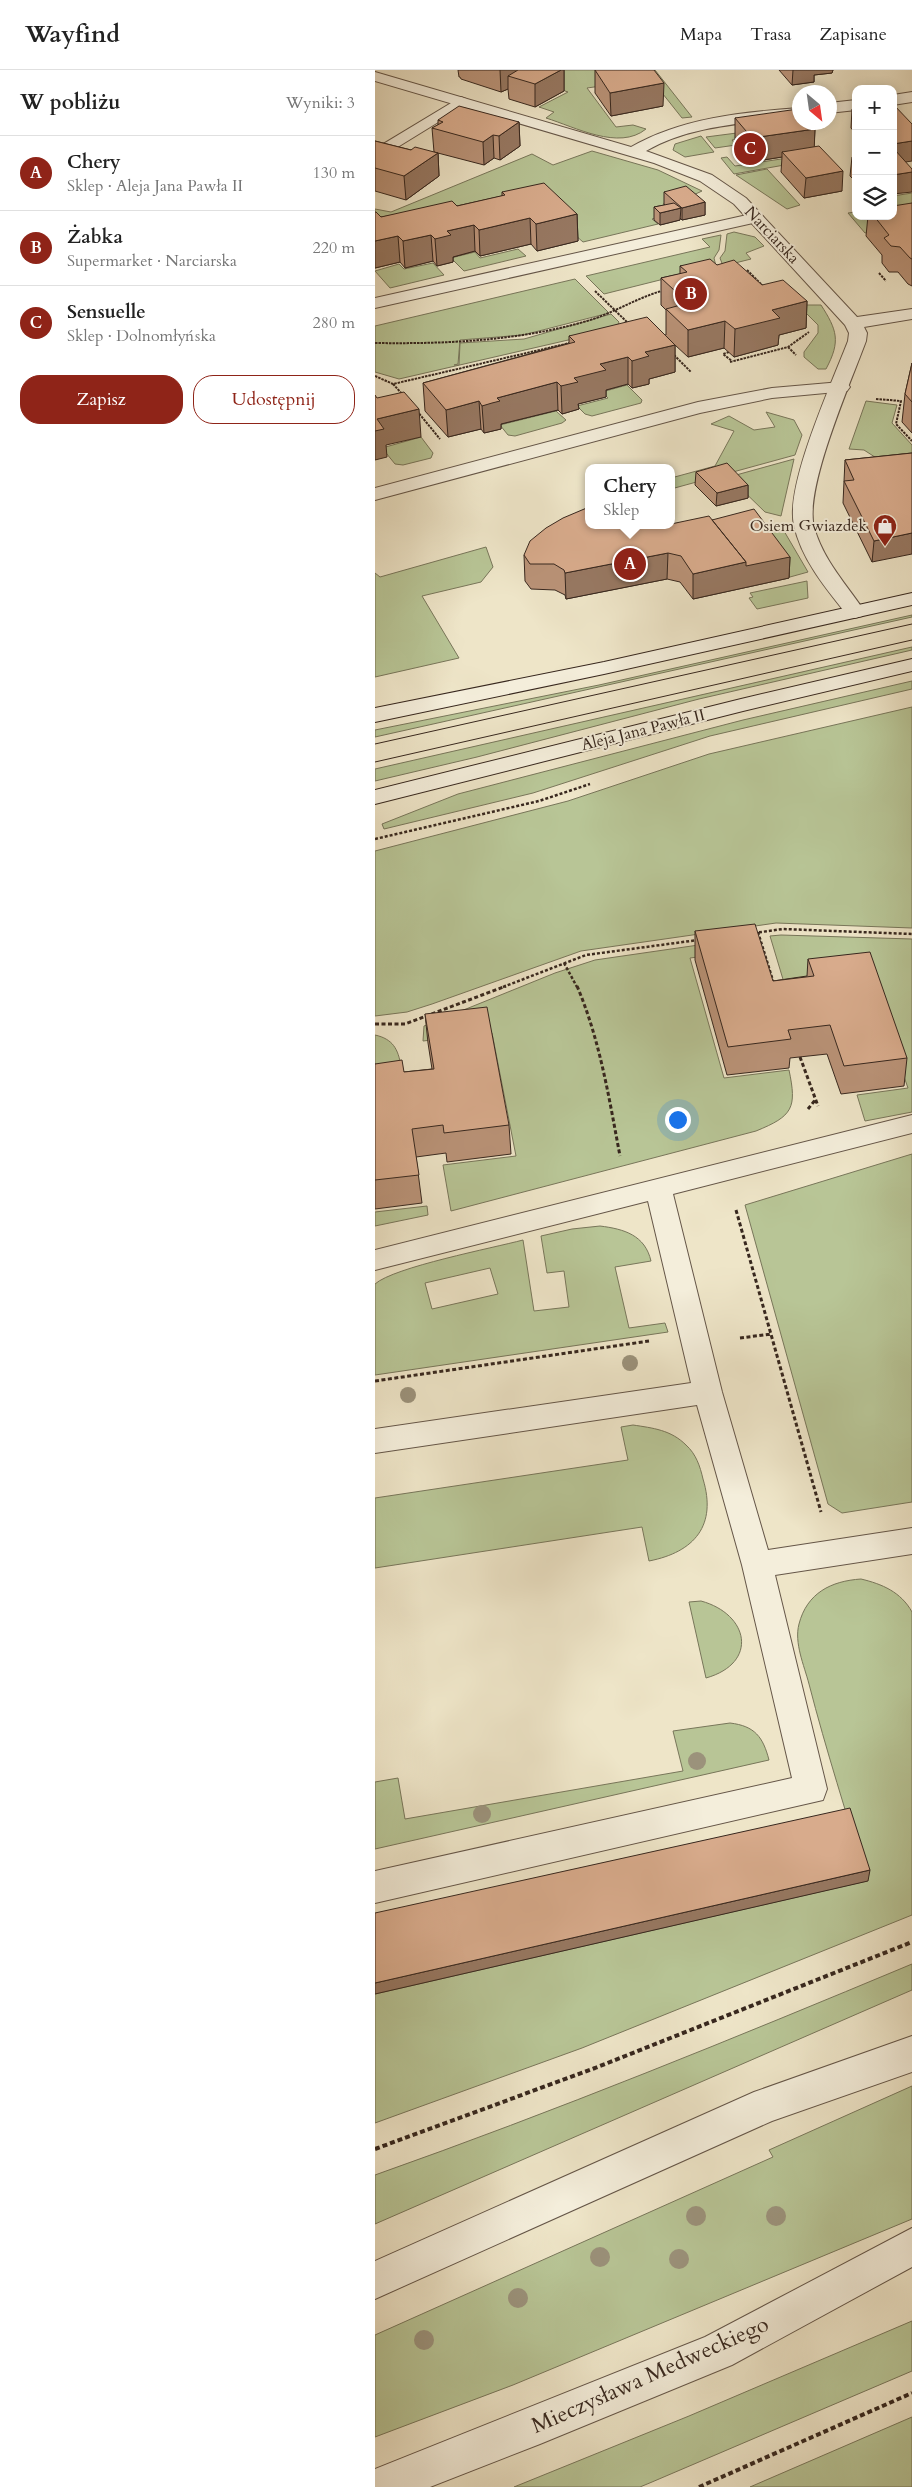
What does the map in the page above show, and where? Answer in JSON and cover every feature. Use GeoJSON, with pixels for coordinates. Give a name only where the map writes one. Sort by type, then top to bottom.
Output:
{"type":"FeatureCollection","features":[{"type":"Feature","properties":{"kind":"street","name":"Narciarska"},"geometry":{"type":"LineString","coordinates":[[375,76],[633,152],[681,167],[706,178],[740,201],[853,323]]}},
{"type":"Feature","properties":{"kind":"street"},"geometry":{"type":"LineString","coordinates":[[897,99],[912,97]]}},
{"type":"Feature","properties":{"kind":"street"},"geometry":{"type":"LineString","coordinates":[[375,156],[461,102]]}},
{"type":"Feature","properties":{"kind":"street"},"geometry":{"type":"LineString","coordinates":[[837,107],[852,105]]}},
{"type":"Feature","properties":{"kind":"street"},"geometry":{"type":"LineString","coordinates":[[633,152],[652,140],[685,129],[792,113]]}},
{"type":"Feature","properties":{"kind":"street"},"geometry":{"type":"LineString","coordinates":[[375,302],[756,218]]}},
{"type":"Feature","properties":{"kind":"street"},"geometry":{"type":"LineString","coordinates":[[855,612],[839,591],[810,543],[802,515],[804,494],[809,472],[857,341],[858,333],[853,323],[912,314]]}},
{"type":"Feature","properties":{"kind":"street"},"geometry":{"type":"LineString","coordinates":[[375,494],[698,408],[773,393],[841,387]]}},
{"type":"Feature","properties":{"kind":"street"},"geometry":{"type":"LineString","coordinates":[[375,716],[604,668],[912,599]]}},
{"type":"Feature","properties":{"kind":"street","name":"Aleja Jana Pawła II"},"geometry":{"type":"LineString","coordinates":[[375,797],[741,705],[912,665]]}},
{"type":"Feature","properties":{"kind":"street"},"geometry":{"type":"LineString","coordinates":[[375,1260],[912,1124]]}},
{"type":"Feature","properties":{"kind":"street"},"geometry":{"type":"LineString","coordinates":[[375,1887],[811,1789],[757,1565],[708,1392],[658,1189]]}},
{"type":"Feature","properties":{"kind":"street"},"geometry":{"type":"LineString","coordinates":[[375,1441],[708,1392]]}},
{"type":"Feature","properties":{"kind":"street"},"geometry":{"type":"LineString","coordinates":[[757,1565],[912,1541]]}},
{"type":"Feature","properties":{"kind":"street"},"geometry":{"type":"LineString","coordinates":[[375,2280],[767,2105],[912,2054]]}},
{"type":"Feature","properties":{"kind":"street","name":"Mieczysława Medweckiego"},"geometry":{"type":"LineString","coordinates":[[379,2487],[718,2351],[912,2247]]}},
{"type":"Feature","properties":{"kind":"path"},"geometry":{"type":"LineString","coordinates":[[768,290],[747,270],[794,259]]}},
{"type":"Feature","properties":{"kind":"path"},"geometry":{"type":"LineString","coordinates":[[563,261],[634,328],[624,330]]}},
{"type":"Feature","properties":{"kind":"path"},"geometry":{"type":"LineString","coordinates":[[375,343],[444,342],[523,337],[617,311],[650,293],[672,288]]}},
{"type":"Feature","properties":{"kind":"path"},"geometry":{"type":"LineString","coordinates":[[723,363],[788,347],[809,333],[811,326]]}},
{"type":"Feature","properties":{"kind":"path"},"geometry":{"type":"LineString","coordinates":[[393,384],[576,341]]}},
{"type":"Feature","properties":{"kind":"path"},"geometry":{"type":"LineString","coordinates":[[729,352],[723,354],[732,361]]}},
{"type":"Feature","properties":{"kind":"path"},"geometry":{"type":"LineString","coordinates":[[672,354],[691,372],[699,370]]}},
{"type":"Feature","properties":{"kind":"path"},"geometry":{"type":"LineString","coordinates":[[375,376],[393,384],[405,398]]}},
{"type":"Feature","properties":{"kind":"path"},"geometry":{"type":"LineString","coordinates":[[868,398],[901,401],[896,424],[912,441]]}},
{"type":"Feature","properties":{"kind":"path"},"geometry":{"type":"LineString","coordinates":[[411,405],[467,469]]}},
{"type":"Feature","properties":{"kind":"path"},"geometry":{"type":"LineString","coordinates":[[906,434],[912,433]]}},
{"type":"Feature","properties":{"kind":"path"},"geometry":{"type":"LineString","coordinates":[[748,933],[783,929],[912,934]]}},
{"type":"Feature","properties":{"kind":"path"},"geometry":{"type":"LineString","coordinates":[[758,932],[776,991]]}},
{"type":"Feature","properties":{"kind":"path"},"geometry":{"type":"LineString","coordinates":[[375,1024],[405,1024],[586,955],[701,940]]}},
{"type":"Feature","properties":{"kind":"path"},"geometry":{"type":"LineString","coordinates":[[564,963],[571,974],[587,1012],[603,1073],[621,1161]]}},
{"type":"Feature","properties":{"kind":"path"},"geometry":{"type":"LineString","coordinates":[[800,1058],[833,1145]]}},
{"type":"Feature","properties":{"kind":"path"},"geometry":{"type":"LineString","coordinates":[[736,1208],[822,1516]]}},
{"type":"Feature","properties":{"kind":"path"},"geometry":{"type":"LineString","coordinates":[[759,1336],[771,1334]]}},
{"type":"Feature","properties":{"kind":"path"},"geometry":{"type":"LineString","coordinates":[[375,1381],[658,1340]]}},
{"type":"Feature","properties":{"kind":"path"},"geometry":{"type":"LineString","coordinates":[[375,2149],[595,2068],[912,1942]]}},
{"type":"Feature","properties":{"kind":"path"},"geometry":{"type":"LineString","coordinates":[[699,2487],[912,2394]]}},
{"type":"Feature","properties":{"kind":"green space"},"geometry":{"type":"Polygon","coordinates":[[[555,70],[655,70],[692,117],[682,118],[651,79],[587,88],[616,127],[633,125],[646,129],[635,135],[623,138],[610,138],[583,131],[546,118],[554,112],[539,107],[568,92],[539,82],[555,70]]]}},
{"type":"Feature","properties":{"kind":"green space"},"geometry":{"type":"Polygon","coordinates":[[[760,130],[765,135],[732,140],[736,145],[715,148],[706,137],[760,130]]]}},
{"type":"Feature","properties":{"kind":"green space"},"geometry":{"type":"Polygon","coordinates":[[[701,136],[714,152],[685,157],[673,150],[675,144],[701,136]]]}},
{"type":"Feature","properties":{"kind":"green space"},"geometry":{"type":"Polygon","coordinates":[[[592,151],[658,170],[702,191],[687,198],[663,204],[673,214],[652,219],[658,224],[583,242],[543,207],[375,238],[375,209],[391,212],[532,154],[553,165],[592,151]]]}},
{"type":"Feature","properties":{"kind":"green space"},"geometry":{"type":"Polygon","coordinates":[[[814,154],[818,159],[734,174],[721,158],[727,157],[735,166],[814,154]]]}},
{"type":"Feature","properties":{"kind":"green space"},"geometry":{"type":"Polygon","coordinates":[[[767,169],[800,205],[787,209],[736,175],[767,169]]]}},
{"type":"Feature","properties":{"kind":"green space"},"geometry":{"type":"Polygon","coordinates":[[[912,193],[912,225],[865,233],[854,220],[897,220],[897,195],[912,193]]]}},
{"type":"Feature","properties":{"kind":"green space"},"geometry":{"type":"Polygon","coordinates":[[[734,232],[755,237],[764,246],[746,253],[751,259],[723,266],[720,258],[725,251],[727,234],[734,232]]]}},
{"type":"Feature","properties":{"kind":"green space"},"geometry":{"type":"Polygon","coordinates":[[[721,235],[719,250],[714,258],[716,266],[604,294],[586,276],[710,247],[702,239],[721,235]]]}},
{"type":"Feature","properties":{"kind":"green space"},"geometry":{"type":"Polygon","coordinates":[[[518,249],[526,256],[464,271],[451,258],[475,252],[480,258],[518,249]]]}},
{"type":"Feature","properties":{"kind":"green space"},"geometry":{"type":"Polygon","coordinates":[[[433,263],[444,275],[390,288],[375,271],[399,264],[404,269],[433,263]]]}},
{"type":"Feature","properties":{"kind":"green space"},"geometry":{"type":"Polygon","coordinates":[[[575,279],[609,313],[523,335],[460,340],[458,364],[454,365],[459,365],[460,343],[524,339],[611,314],[619,322],[616,329],[399,379],[375,372],[375,326],[575,279]]]}},
{"type":"Feature","properties":{"kind":"green space"},"geometry":{"type":"Polygon","coordinates":[[[798,305],[821,305],[831,322],[834,329],[835,343],[834,351],[826,369],[818,369],[804,357],[804,352],[818,333],[818,325],[798,305]]]}},
{"type":"Feature","properties":{"kind":"green space"},"geometry":{"type":"Polygon","coordinates":[[[627,385],[642,400],[641,403],[592,416],[585,414],[577,406],[608,398],[602,392],[627,385]]]}},
{"type":"Feature","properties":{"kind":"green space"},"geometry":{"type":"Polygon","coordinates":[[[866,401],[897,405],[892,423],[912,445],[912,464],[881,461],[864,450],[849,449],[866,401]]]}},
{"type":"Feature","properties":{"kind":"green space"},"geometry":{"type":"Polygon","coordinates":[[[556,411],[566,420],[562,423],[515,436],[508,435],[500,425],[556,411]]]}},
{"type":"Feature","properties":{"kind":"green space"},"geometry":{"type":"Polygon","coordinates":[[[766,412],[794,420],[802,435],[795,455],[675,488],[675,477],[715,466],[734,431],[711,424],[729,416],[754,430],[775,427],[766,412]]]}},
{"type":"Feature","properties":{"kind":"green space"},"geometry":{"type":"Polygon","coordinates":[[[421,437],[433,453],[431,458],[403,465],[395,464],[382,448],[421,437]]]}},
{"type":"Feature","properties":{"kind":"green space"},"geometry":{"type":"Polygon","coordinates":[[[794,459],[781,516],[765,512],[729,477],[794,459]]]}},
{"type":"Feature","properties":{"kind":"green space"},"geometry":{"type":"Polygon","coordinates":[[[753,531],[784,531],[808,572],[790,577],[753,531]]]}},
{"type":"Feature","properties":{"kind":"green space"},"geometry":{"type":"Polygon","coordinates":[[[486,547],[493,567],[481,582],[422,596],[459,658],[375,677],[375,573],[380,577],[486,547]]]}},
{"type":"Feature","properties":{"kind":"green space"},"geometry":{"type":"Polygon","coordinates":[[[807,581],[808,598],[757,609],[749,598],[753,597],[750,593],[807,581]]]}},
{"type":"Feature","properties":{"kind":"green space"},"geometry":{"type":"Polygon","coordinates":[[[912,615],[912,617],[375,737],[375,730],[599,685],[912,615]]]}},
{"type":"Feature","properties":{"kind":"green space"},"geometry":{"type":"Polygon","coordinates":[[[912,647],[912,650],[699,699],[477,757],[375,781],[375,769],[912,647]]]}},
{"type":"Feature","properties":{"kind":"green space"},"geometry":{"type":"Polygon","coordinates":[[[912,681],[912,689],[710,736],[533,793],[384,829],[382,824],[458,794],[743,720],[912,681]]]}},
{"type":"Feature","properties":{"kind":"green space"},"geometry":{"type":"Polygon","coordinates":[[[912,707],[912,928],[776,923],[581,951],[407,1012],[375,1016],[375,851],[568,801],[709,754],[912,707]]]}},
{"type":"Feature","properties":{"kind":"green space"},"geometry":{"type":"Polygon","coordinates":[[[770,936],[912,939],[912,1112],[865,1121],[857,1095],[908,1088],[869,978],[785,986],[770,936]]]}},
{"type":"Feature","properties":{"kind":"green space"},"geometry":{"type":"Polygon","coordinates":[[[740,939],[753,950],[690,958],[724,1078],[789,1070],[792,1102],[785,1115],[756,1131],[451,1211],[443,1165],[516,1156],[492,1033],[423,1041],[424,1026],[555,973],[595,960],[740,939]]]}},
{"type":"Feature","properties":{"kind":"green space"},"geometry":{"type":"Polygon","coordinates":[[[375,1035],[386,1039],[394,1046],[401,1066],[375,1090],[375,1035]]]}},
{"type":"Feature","properties":{"kind":"green space"},"geometry":{"type":"Polygon","coordinates":[[[912,1154],[912,1502],[842,1513],[828,1504],[745,1205],[912,1154]]]}},
{"type":"Feature","properties":{"kind":"green space"},"geometry":{"type":"Polygon","coordinates":[[[427,1206],[428,1215],[375,1226],[375,1212],[427,1206]]]}},
{"type":"Feature","properties":{"kind":"green space"},"geometry":{"type":"Polygon","coordinates":[[[600,1226],[617,1229],[639,1239],[648,1252],[651,1261],[615,1267],[629,1328],[665,1323],[668,1332],[375,1375],[375,1284],[402,1271],[422,1265],[523,1240],[534,1311],[569,1307],[564,1271],[547,1273],[541,1236],[572,1229],[600,1226]],[[490,1268],[425,1283],[432,1309],[498,1294],[490,1268]]]}},
{"type":"Feature","properties":{"kind":"green space"},"geometry":{"type":"Polygon","coordinates":[[[633,1425],[655,1429],[674,1436],[689,1449],[699,1465],[707,1495],[707,1510],[704,1523],[699,1534],[679,1551],[649,1561],[642,1527],[375,1568],[375,1498],[628,1460],[621,1427],[633,1425]]]}},
{"type":"Feature","properties":{"kind":"green space"},"geometry":{"type":"Polygon","coordinates":[[[861,1579],[876,1583],[897,1594],[912,1612],[912,1915],[582,2048],[375,2123],[375,1994],[867,1881],[822,1733],[800,1654],[798,1639],[799,1624],[803,1613],[814,1597],[830,1586],[861,1579]]]}},
{"type":"Feature","properties":{"kind":"green space"},"geometry":{"type":"Polygon","coordinates":[[[701,1601],[717,1607],[729,1616],[738,1627],[741,1639],[740,1650],[734,1661],[723,1671],[706,1678],[689,1602],[701,1601]]]}},
{"type":"Feature","properties":{"kind":"green space"},"geometry":{"type":"Polygon","coordinates":[[[730,1723],[746,1727],[757,1734],[764,1745],[769,1760],[375,1849],[375,1782],[398,1778],[405,1819],[683,1771],[673,1731],[730,1723]]]}},
{"type":"Feature","properties":{"kind":"green space"},"geometry":{"type":"Polygon","coordinates":[[[912,1964],[912,1990],[375,2224],[375,2175],[443,2151],[645,2073],[912,1964]]]}},
{"type":"Feature","properties":{"kind":"green space"},"geometry":{"type":"Polygon","coordinates":[[[912,2086],[912,2219],[513,2385],[375,2437],[375,2335],[773,2157],[769,2150],[912,2086]]]}},
{"type":"Feature","properties":{"kind":"green space"},"geometry":{"type":"Polygon","coordinates":[[[912,2321],[912,2371],[652,2482],[640,2487],[514,2487],[689,2416],[912,2321]]]}},
{"type":"Feature","properties":{"kind":"green space"},"geometry":{"type":"Polygon","coordinates":[[[912,2417],[912,2487],[750,2487],[912,2417]]]}},
{"type":"Feature","properties":{"kind":"building"},"geometry":{"type":"Polygon","coordinates":[[[518,70],[561,70],[535,84],[508,76],[518,70]]]}},
{"type":"Feature","properties":{"kind":"building"},"geometry":{"type":"Polygon","coordinates":[[[595,70],[654,70],[664,83],[610,93],[595,70]]]}},
{"type":"Feature","properties":{"kind":"building"},"geometry":{"type":"Polygon","coordinates":[[[459,106],[519,122],[499,136],[493,135],[483,142],[432,128],[443,122],[438,120],[459,106]]]}},
{"type":"Feature","properties":{"kind":"building"},"geometry":{"type":"Polygon","coordinates":[[[897,108],[912,124],[912,141],[897,143],[897,108]]]}},
{"type":"Feature","properties":{"kind":"building"},"geometry":{"type":"Polygon","coordinates":[[[792,110],[792,130],[808,130],[752,138],[735,118],[792,110]]]}},
{"type":"Feature","properties":{"kind":"building"},"geometry":{"type":"Polygon","coordinates":[[[375,141],[411,150],[415,147],[438,153],[404,176],[375,168],[375,141]]]}},
{"type":"Feature","properties":{"kind":"building"},"geometry":{"type":"Polygon","coordinates":[[[819,146],[843,171],[806,178],[782,152],[819,146]]]}},
{"type":"Feature","properties":{"kind":"building"},"geometry":{"type":"Polygon","coordinates":[[[897,152],[912,169],[912,172],[897,174],[897,152]]]}},
{"type":"Feature","properties":{"kind":"building"},"geometry":{"type":"Polygon","coordinates":[[[544,183],[577,214],[536,224],[530,218],[479,230],[474,225],[447,231],[451,235],[435,239],[431,235],[403,241],[398,236],[375,241],[375,212],[381,217],[452,201],[457,206],[505,195],[502,192],[544,183]]]}},
{"type":"Feature","properties":{"kind":"building"},"geometry":{"type":"Polygon","coordinates":[[[686,186],[705,202],[682,208],[664,192],[686,186]]]}},
{"type":"Feature","properties":{"kind":"building"},"geometry":{"type":"Polygon","coordinates":[[[674,203],[681,208],[660,213],[654,207],[674,203]]]}},
{"type":"Feature","properties":{"kind":"building"},"geometry":{"type":"Polygon","coordinates":[[[912,203],[912,259],[900,247],[891,246],[884,238],[889,235],[877,220],[897,220],[897,205],[912,203]]]}},
{"type":"Feature","properties":{"kind":"building"},"geometry":{"type":"Polygon","coordinates":[[[710,259],[717,265],[734,260],[762,285],[783,280],[807,301],[772,310],[780,318],[735,329],[725,321],[688,330],[666,309],[688,303],[661,278],[687,272],[680,266],[710,259]]]}},
{"type":"Feature","properties":{"kind":"building"},"geometry":{"type":"Polygon","coordinates":[[[647,317],[675,345],[645,352],[649,356],[632,361],[628,357],[600,364],[606,370],[574,378],[578,382],[561,386],[557,382],[497,398],[500,401],[482,406],[479,401],[446,410],[423,383],[575,342],[569,336],[647,317]]]}},
{"type":"Feature","properties":{"kind":"building"},"geometry":{"type":"Polygon","coordinates":[[[912,363],[912,402],[905,394],[912,363]]]}},
{"type":"Feature","properties":{"kind":"building"},"geometry":{"type":"Polygon","coordinates":[[[404,392],[419,409],[377,419],[384,429],[375,431],[375,395],[377,398],[404,392]]]}},
{"type":"Feature","properties":{"kind":"building"},"geometry":{"type":"Polygon","coordinates":[[[912,453],[912,533],[874,541],[844,481],[854,480],[845,460],[912,453]]]}},
{"type":"Feature","properties":{"kind":"building"},"geometry":{"type":"Polygon","coordinates":[[[727,463],[748,485],[717,493],[696,472],[727,463]]]}},
{"type":"Feature","properties":{"kind":"building"},"geometry":{"type":"Polygon","coordinates":[[[585,509],[585,529],[675,529],[675,523],[709,516],[746,562],[693,574],[681,556],[668,553],[565,573],[564,570],[554,564],[530,564],[524,555],[530,541],[546,528],[585,509]]]}},
{"type":"Feature","properties":{"kind":"building"},"geometry":{"type":"Polygon","coordinates":[[[754,509],[790,557],[746,566],[746,562],[712,520],[754,509]]]}},
{"type":"Feature","properties":{"kind":"building"},"geometry":{"type":"Polygon","coordinates":[[[755,924],[773,981],[814,976],[808,959],[870,952],[907,1058],[844,1066],[830,1025],[788,1030],[791,1039],[728,1047],[695,931],[755,924]]]}},
{"type":"Feature","properties":{"kind":"building"},"geometry":{"type":"Polygon","coordinates":[[[487,1007],[509,1125],[444,1133],[443,1125],[412,1129],[419,1175],[375,1180],[375,1064],[402,1060],[404,1072],[434,1069],[425,1014],[487,1007]]]}},
{"type":"Feature","properties":{"kind":"building"},"geometry":{"type":"Polygon","coordinates":[[[850,1808],[870,1870],[375,1983],[375,1913],[850,1808]]]}},
{"type":"Feature","properties":{"kind":"tram line"},"geometry":{"type":"LineString","coordinates":[[375,744],[912,624]]}},
{"type":"Feature","properties":{"kind":"tram line"},"geometry":{"type":"LineString","coordinates":[[375,762],[912,640]]}},
{"type":"Feature","properties":{"kind":"place","name":"Sensuelle"},"geometry":{"type":"Point","coordinates":[750,149]}},
{"type":"Feature","properties":{"kind":"place","name":"Żabka"},"geometry":{"type":"Point","coordinates":[691,294]}},
{"type":"Feature","properties":{"kind":"place","name":"Osiem Gwiazdek"},"geometry":{"type":"Point","coordinates":[885,547]}},
{"type":"Feature","properties":{"kind":"place","name":"Chery"},"geometry":{"type":"Point","coordinates":[630,564]}}]}
